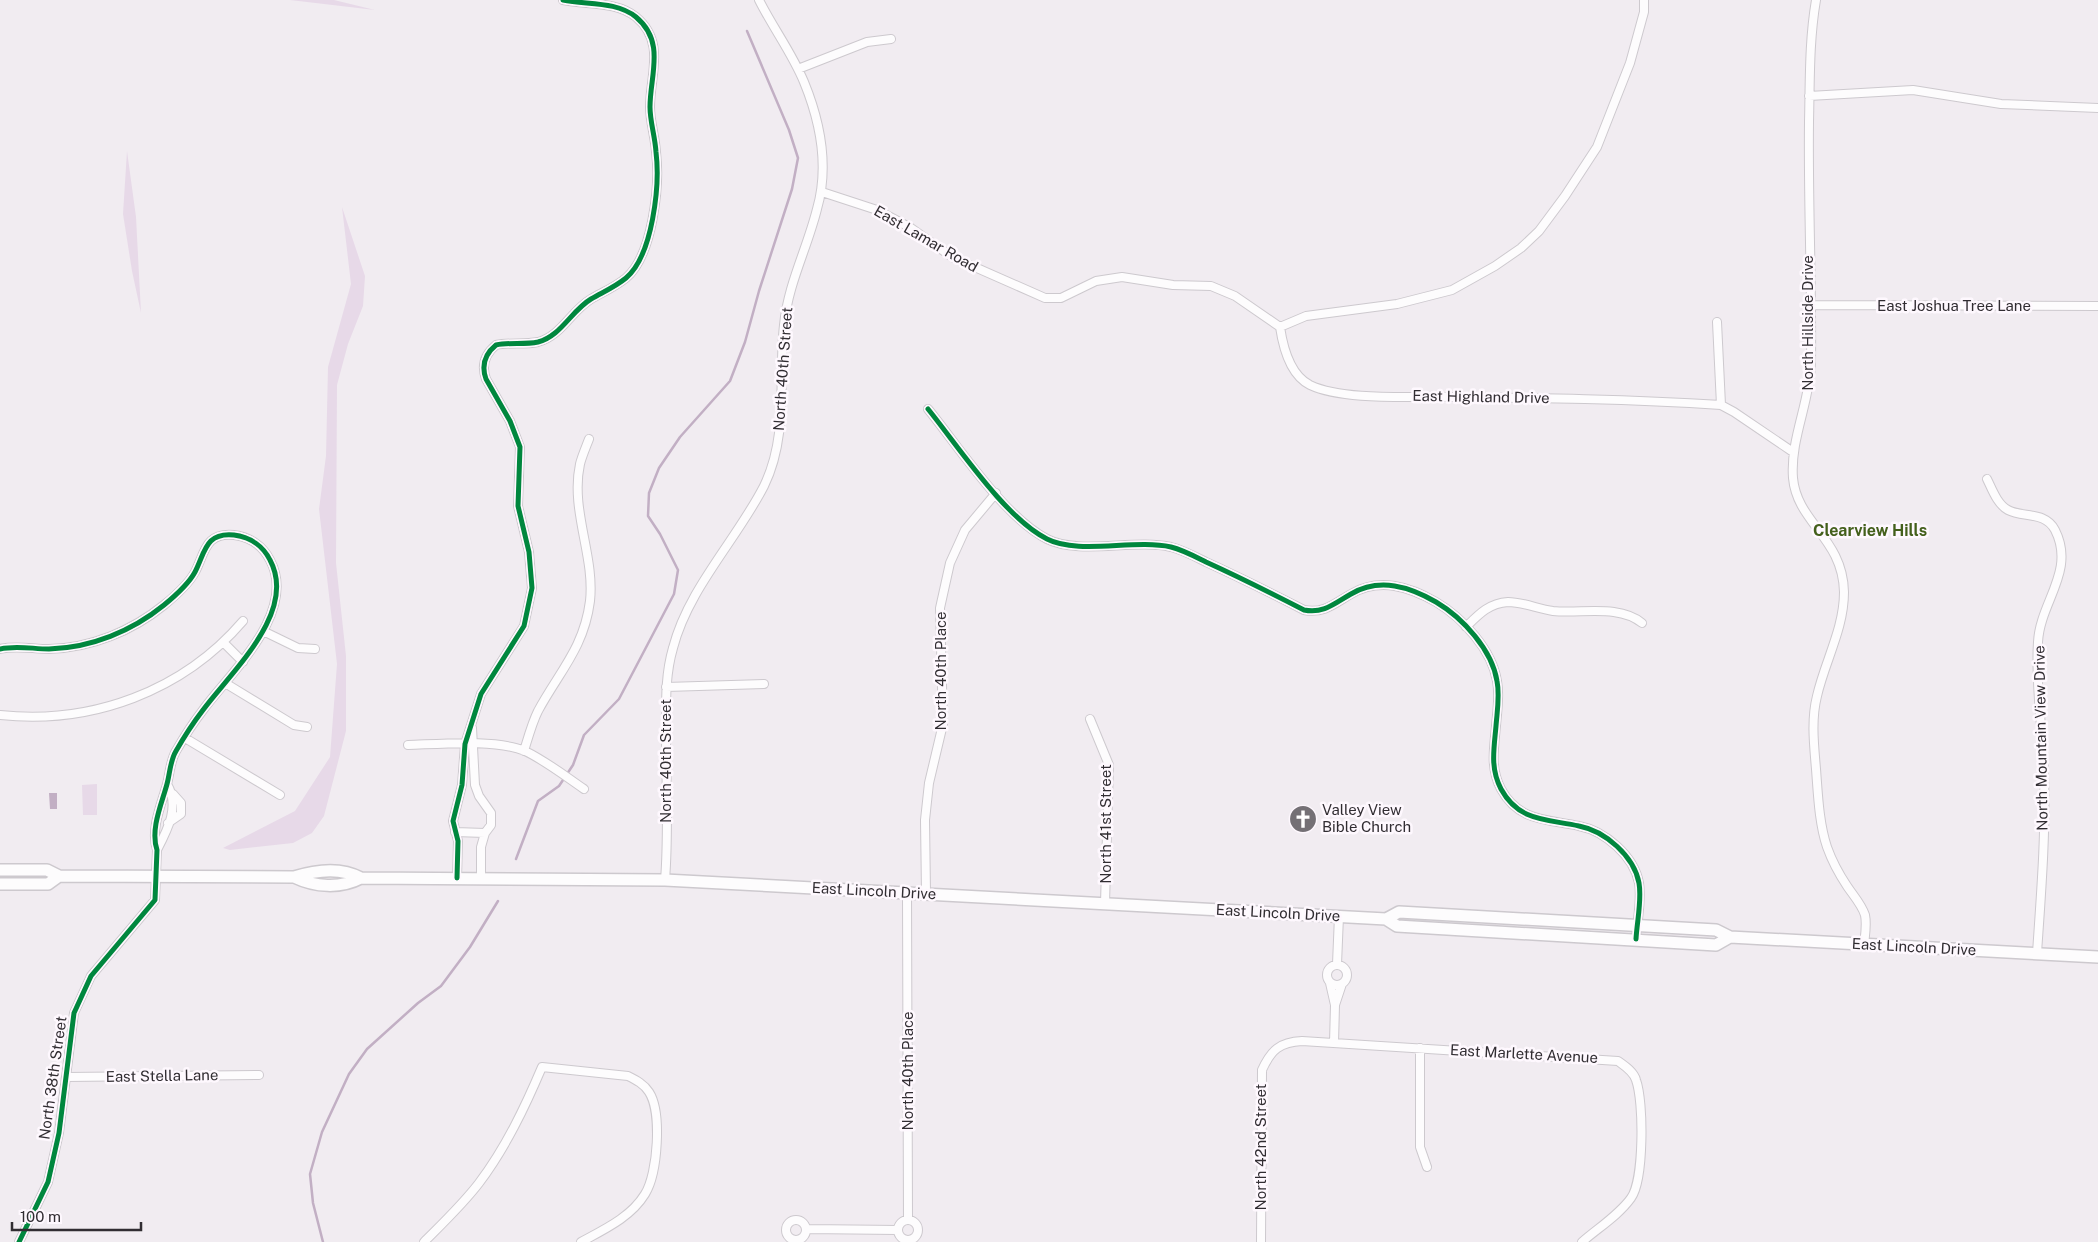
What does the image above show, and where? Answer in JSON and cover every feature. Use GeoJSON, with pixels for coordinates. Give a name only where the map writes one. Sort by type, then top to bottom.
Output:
{"type":"FeatureCollection","features":[{"type":"Feature","properties":{"kind":"main road","name":"East Lincoln Drive"},"geometry":{"type":"LineString","coordinates":[[0,870],[47,870],[59,876],[294,877],[310,885],[348,885],[361,878],[665,880],[1339,916],[1386,919],[1397,926],[1716,945],[1730,937]]}},
{"type":"Feature","properties":{"kind":"main road","name":"East Lincoln Drive"},"geometry":{"type":"LineString","coordinates":[[0,884],[48,884],[59,876]]}},
{"type":"Feature","properties":{"kind":"main road","name":"East Lincoln Drive"},"geometry":{"type":"LineString","coordinates":[[1386,919],[1399,912],[1716,930],[1730,937],[2098,957]]}},
{"type":"Feature","properties":{"kind":"street"},"geometry":{"type":"LineString","coordinates":[[457,878],[458,841],[453,821],[462,784],[471,722],[481,694],[524,626],[532,588],[529,552],[518,506],[520,448],[510,420],[486,379],[484,372],[485,358],[496,345],[528,344],[548,338],[590,300],[627,278],[636,268],[645,251],[650,230],[657,172],[650,106],[655,64],[654,45],[644,25],[629,13],[609,6],[563,0]]}},
{"type":"Feature","properties":{"kind":"street","name":"North 40th Street"},"geometry":{"type":"LineString","coordinates":[[665,880],[666,687],[673,647],[682,622],[709,573],[764,484],[774,458],[781,415],[785,314],[790,290],[813,226],[822,192],[822,152],[817,122],[798,69],[759,0]]}},
{"type":"Feature","properties":{"kind":"street"},"geometry":{"type":"LineString","coordinates":[[1280,327],[1306,316],[1397,304],[1452,290],[1496,266],[1521,248],[1539,230],[1598,148],[1630,63],[1644,12],[1644,0]]}},
{"type":"Feature","properties":{"kind":"street","name":"North Hillside Drive"},"geometry":{"type":"LineString","coordinates":[[1816,0],[1811,35],[1810,96],[1810,379],[1793,452],[1793,478],[1798,500],[1834,551],[1843,589],[1836,641],[1816,698],[1813,736],[1819,804],[1826,843],[1838,873],[1863,911],[1866,920],[1864,945]]}},
{"type":"Feature","properties":{"kind":"street"},"geometry":{"type":"LineString","coordinates":[[798,69],[867,42],[891,39]]}},
{"type":"Feature","properties":{"kind":"street"},"geometry":{"type":"LineString","coordinates":[[1810,96],[1913,90],[2001,104],[2098,108]]}},
{"type":"Feature","properties":{"kind":"street","name":"East Lamar Road"},"geometry":{"type":"LineString","coordinates":[[822,192],[877,210],[911,228],[952,258],[1045,298],[1061,298],[1096,281],[1122,277],[1173,285],[1211,286],[1236,296],[1280,327]]}},
{"type":"Feature","properties":{"kind":"street","name":"East Joshua Tree Lane"},"geometry":{"type":"LineString","coordinates":[[1810,305],[2098,306]]}},
{"type":"Feature","properties":{"kind":"street"},"geometry":{"type":"LineString","coordinates":[[1718,322],[1721,405],[1793,452]]}},
{"type":"Feature","properties":{"kind":"street","name":"East Highland Drive"},"geometry":{"type":"LineString","coordinates":[[1280,327],[1283,347],[1296,373],[1308,384],[1324,390],[1386,396],[1640,400],[1721,405]]}},
{"type":"Feature","properties":{"kind":"street"},"geometry":{"type":"LineString","coordinates":[[928,409],[1010,511],[1032,530],[1049,540],[1067,545],[1148,544],[1171,547],[1231,572],[1304,610],[1316,613],[1327,609],[1353,592],[1385,584],[1404,586],[1437,603],[1466,627],[1487,654],[1497,680],[1498,696],[1492,761],[1502,790],[1512,804],[1527,816],[1580,826],[1612,843],[1624,854],[1637,873],[1640,885],[1636,939]]}},
{"type":"Feature","properties":{"kind":"street"},"geometry":{"type":"LineString","coordinates":[[524,751],[538,712],[570,662],[585,626],[591,584],[578,483],[580,464],[589,439]]}},
{"type":"Feature","properties":{"kind":"street","name":"North Mountain View Drive"},"geometry":{"type":"LineString","coordinates":[[1987,479],[1994,494],[2007,510],[2047,520],[2055,529],[2063,557],[2060,577],[2048,606],[2038,641],[2045,806],[2037,954]]}},
{"type":"Feature","properties":{"kind":"street","name":"North 40th Place"},"geometry":{"type":"LineString","coordinates":[[926,893],[925,820],[929,783],[943,724],[940,608],[950,563],[965,530],[996,493]]}},
{"type":"Feature","properties":{"kind":"street","name":"North 38th Street"},"geometry":{"type":"LineString","coordinates":[[0,649],[50,649],[89,644],[133,626],[164,605],[186,585],[195,572],[202,552],[213,539],[233,535],[246,537],[256,543],[273,565],[277,591],[263,630],[243,662],[203,710],[175,752],[160,804],[154,843],[156,855],[155,900],[91,976],[74,1013],[59,1133],[48,1182],[19,1242]]}},
{"type":"Feature","properties":{"kind":"street"},"geometry":{"type":"LineString","coordinates":[[1466,627],[1487,608],[1508,602],[1553,611],[1620,613],[1633,616],[1642,623]]}},
{"type":"Feature","properties":{"kind":"street"},"geometry":{"type":"LineString","coordinates":[[0,715],[54,717],[82,714],[133,699],[188,671],[224,643],[243,621]]}},
{"type":"Feature","properties":{"kind":"street"},"geometry":{"type":"LineString","coordinates":[[263,630],[298,648],[315,649]]}},
{"type":"Feature","properties":{"kind":"street"},"geometry":{"type":"LineString","coordinates":[[224,643],[243,662]]}},
{"type":"Feature","properties":{"kind":"street"},"geometry":{"type":"LineString","coordinates":[[225,683],[294,725],[307,726]]}},
{"type":"Feature","properties":{"kind":"street"},"geometry":{"type":"LineString","coordinates":[[666,687],[764,684]]}},
{"type":"Feature","properties":{"kind":"street","name":"North 41st Street"},"geometry":{"type":"LineString","coordinates":[[1090,719],[1109,765],[1105,903]]}},
{"type":"Feature","properties":{"kind":"street"},"geometry":{"type":"LineString","coordinates":[[185,738],[280,796]]}},
{"type":"Feature","properties":{"kind":"street"},"geometry":{"type":"LineString","coordinates":[[469,744],[475,785],[479,796],[491,813],[491,825],[485,833],[481,847],[481,878]]}},
{"type":"Feature","properties":{"kind":"street"},"geometry":{"type":"LineString","coordinates":[[408,745],[469,744],[524,751],[554,767],[584,789]]}},
{"type":"Feature","properties":{"kind":"street"},"geometry":{"type":"LineString","coordinates":[[156,855],[168,823],[181,814],[181,803],[167,784]]}},
{"type":"Feature","properties":{"kind":"street"},"geometry":{"type":"LineString","coordinates":[[455,832],[485,833]]}},
{"type":"Feature","properties":{"kind":"street","name":"North 40th Place"},"geometry":{"type":"LineString","coordinates":[[906,892],[908,1220]]}},
{"type":"Feature","properties":{"kind":"street"},"geometry":{"type":"LineString","coordinates":[[1337,964],[1339,916]]}},
{"type":"Feature","properties":{"kind":"street"},"geometry":{"type":"LineString","coordinates":[[1334,1043],[1335,1005],[1330,983],[1326,978],[1327,971],[1331,966],[1337,964]]}},
{"type":"Feature","properties":{"kind":"street"},"geometry":{"type":"LineString","coordinates":[[1335,1005],[1342,984],[1347,978],[1346,971],[1337,964]]}},
{"type":"Feature","properties":{"kind":"street"},"geometry":{"type":"LineString","coordinates":[[1330,983],[1342,984]]}},
{"type":"Feature","properties":{"kind":"street","name":"East Marlette Avenue"},"geometry":{"type":"LineString","coordinates":[[1269,1054],[1288,1042],[1334,1043],[1618,1061],[1626,1067],[1636,1080],[1639,1098],[1641,1166],[1638,1183],[1631,1198],[1582,1242]]}},
{"type":"Feature","properties":{"kind":"street"},"geometry":{"type":"LineString","coordinates":[[1420,1048],[1420,1147],[1427,1167]]}},
{"type":"Feature","properties":{"kind":"street","name":"North 42nd Street"},"geometry":{"type":"LineString","coordinates":[[1261,1242],[1261,1085],[1262,1070],[1269,1054]]}},
{"type":"Feature","properties":{"kind":"street"},"geometry":{"type":"LineString","coordinates":[[424,1242],[479,1183],[524,1109],[542,1067],[628,1076],[640,1082],[649,1091],[655,1106],[654,1168],[646,1193],[622,1219],[581,1242]]}},
{"type":"Feature","properties":{"kind":"street","name":"East Stella Lane"},"geometry":{"type":"LineString","coordinates":[[66,1077],[258,1075]]}},
{"type":"Feature","properties":{"kind":"street"},"geometry":{"type":"LineString","coordinates":[[908,1220],[917,1224],[919,1231],[915,1238],[909,1240],[902,1239],[898,1230],[900,1224],[908,1220]]}},
{"type":"Feature","properties":{"kind":"street"},"geometry":{"type":"LineString","coordinates":[[806,1229],[898,1230]]}},
{"type":"Feature","properties":{"kind":"shaded area"},"geometry":{"type":"Polygon","coordinates":[[[290,0],[334,0],[375,10],[290,0]]]}},
{"type":"Feature","properties":{"kind":"shaded area"},"geometry":{"type":"Polygon","coordinates":[[[127,151],[136,217],[141,313],[123,214],[127,151]]]}},
{"type":"Feature","properties":{"kind":"shaded area"},"geometry":{"type":"Polygon","coordinates":[[[342,207],[365,276],[363,306],[348,344],[337,385],[336,563],[346,656],[346,731],[324,816],[312,833],[293,843],[230,850],[223,848],[295,811],[330,757],[337,664],[319,509],[326,456],[328,367],[351,284],[342,207]]]}},
{"type":"Feature","properties":{"kind":"shaded area"},"geometry":{"type":"Polygon","coordinates":[[[97,784],[97,815],[83,815],[82,785],[97,784]]]}},
{"type":"Feature","properties":{"kind":"shaded area"},"geometry":{"type":"Polygon","coordinates":[[[49,793],[57,793],[57,809],[50,809],[49,793]]]}},
{"type":"Feature","properties":{"kind":"waterway"},"geometry":{"type":"LineString","coordinates":[[516,859],[538,801],[559,786],[573,765],[584,735],[619,699],[674,594],[678,570],[660,534],[648,516],[649,493],[659,468],[680,437],[730,381],[745,342],[759,291],[792,189],[798,158],[789,130],[747,31]]}},
{"type":"Feature","properties":{"kind":"waterway"},"geometry":{"type":"LineString","coordinates":[[323,1242],[313,1203],[310,1174],[322,1132],[349,1074],[367,1049],[418,1003],[441,986],[470,947],[498,901]]}},
{"type":"Feature","properties":{"kind":"cycle path"},"geometry":{"type":"LineString","coordinates":[[457,878],[458,841],[453,821],[462,785],[465,744],[481,694],[524,626],[532,588],[529,552],[518,506],[520,447],[510,421],[486,379],[485,360],[489,352],[496,345],[533,343],[546,339],[560,329],[584,304],[626,278],[643,253],[653,219],[657,166],[650,107],[654,59],[651,37],[636,17],[620,8],[563,0]]}},
{"type":"Feature","properties":{"kind":"cycle path"},"geometry":{"type":"LineString","coordinates":[[928,409],[999,498],[1031,529],[1047,539],[1060,544],[1074,546],[1156,545],[1171,547],[1193,555],[1304,610],[1323,609],[1362,589],[1384,585],[1405,588],[1416,592],[1446,609],[1475,636],[1494,669],[1498,687],[1494,766],[1501,789],[1508,800],[1525,813],[1545,820],[1579,826],[1599,833],[1625,854],[1636,873],[1640,890],[1636,939]]}},
{"type":"Feature","properties":{"kind":"cycle path"},"geometry":{"type":"LineString","coordinates":[[0,649],[12,647],[65,648],[95,641],[125,630],[152,614],[177,594],[192,577],[207,545],[217,537],[224,535],[245,538],[260,546],[270,560],[276,580],[275,600],[258,640],[199,715],[174,755],[156,825],[155,900],[91,976],[74,1013],[59,1133],[48,1182],[19,1242]]}},
{"type":"Feature","properties":{"kind":"place","name":"Valley View Bible Church"},"geometry":{"type":"Point","coordinates":[1303,819]}},
{"type":"Feature","properties":{"kind":"district","name":"Clearview Hills"},"geometry":{"type":"Point","coordinates":[1870,530]}}]}
